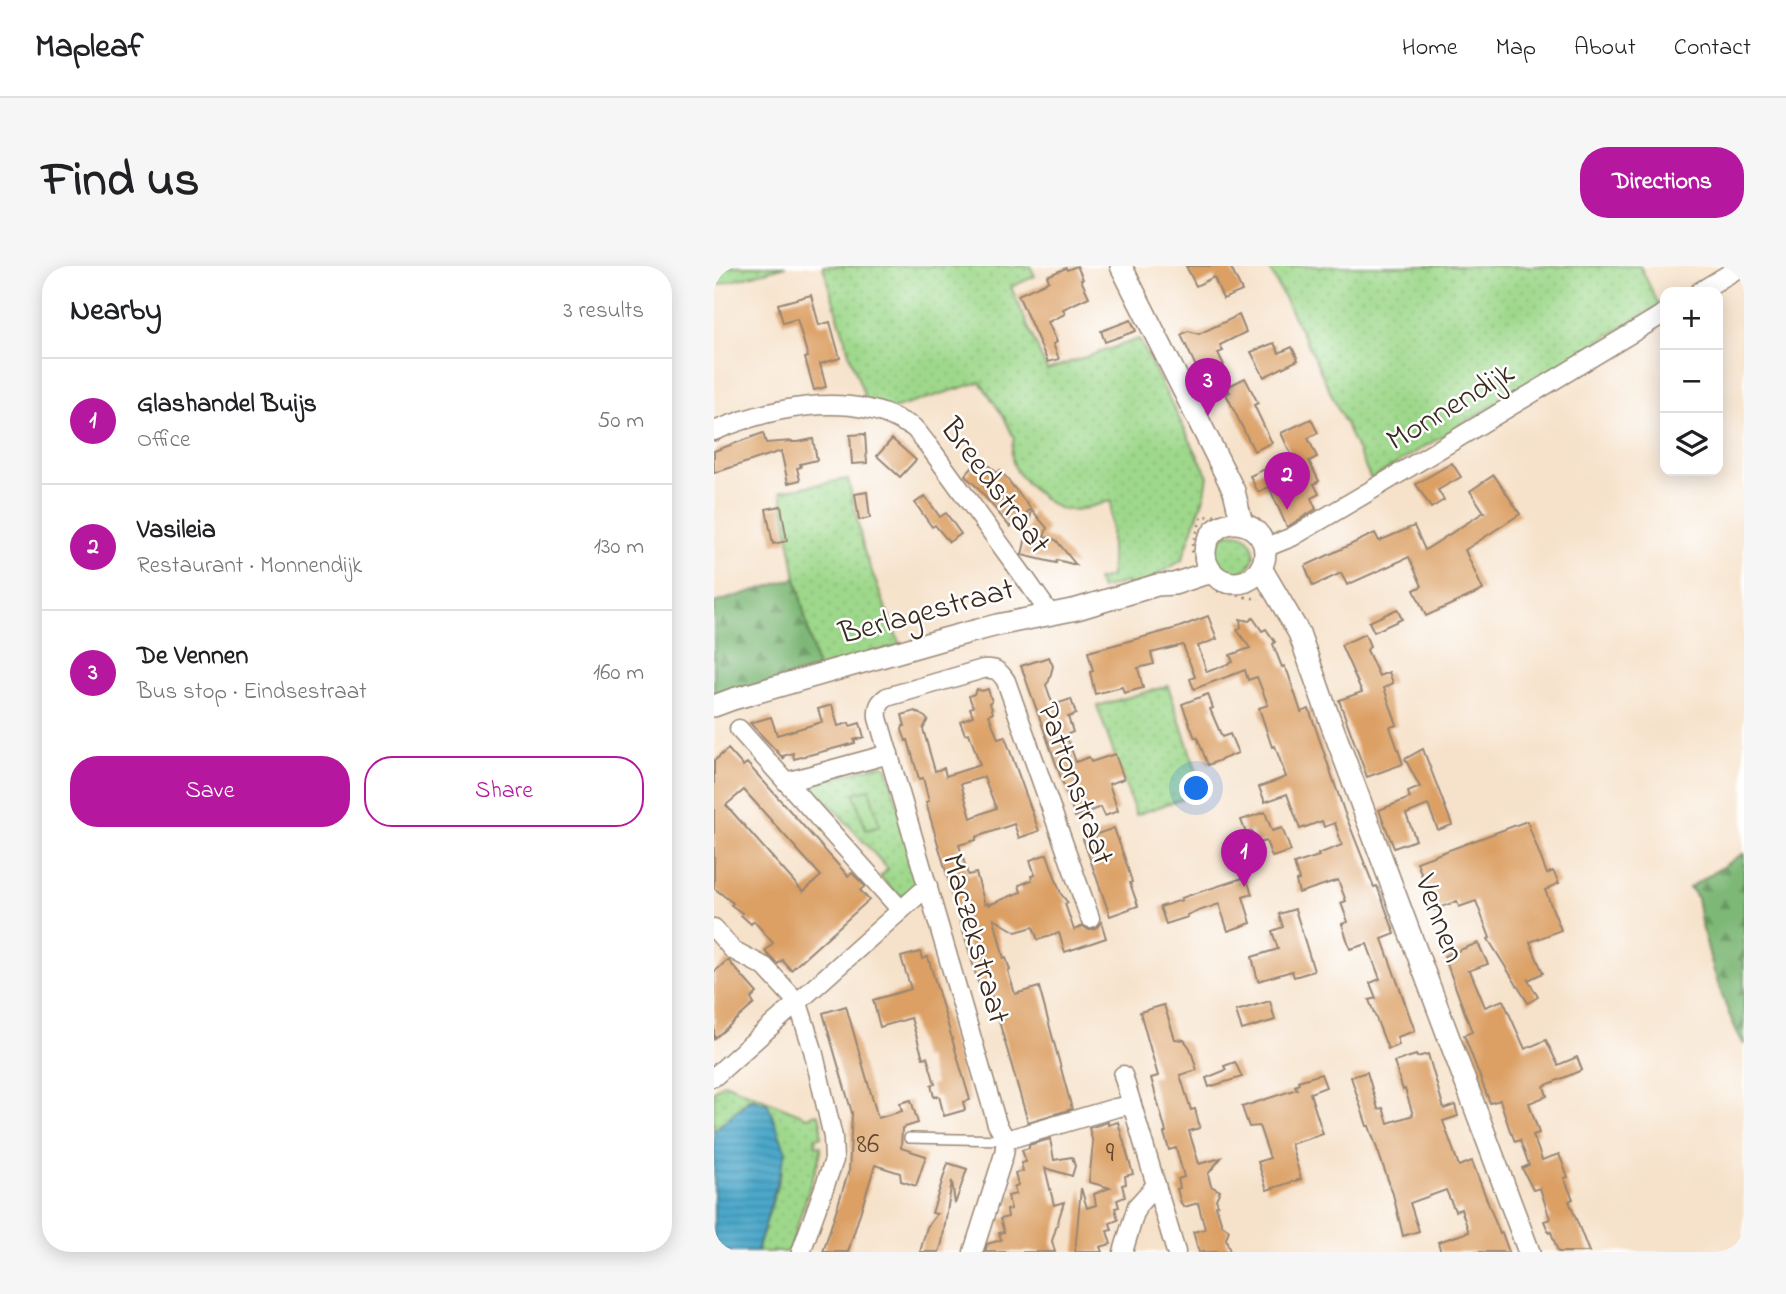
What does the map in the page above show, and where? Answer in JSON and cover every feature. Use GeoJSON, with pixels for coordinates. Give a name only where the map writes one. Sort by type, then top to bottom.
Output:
{"type":"FeatureCollection","features":[{"type":"Feature","properties":{"kind":"street"},"geometry":{"type":"LineString","coordinates":[[1121,266],[1234,491],[1229,522]]}},
{"type":"Feature","properties":{"kind":"street"},"geometry":{"type":"LineString","coordinates":[[1707,287],[1742,266]]}},
{"type":"Feature","properties":{"kind":"street","name":"Monnendijk"},"geometry":{"type":"LineString","coordinates":[[1256,572],[1272,545],[1292,537],[1359,498],[1660,316]]}},
{"type":"Feature","properties":{"kind":"street","name":"Breedstraat"},"geometry":{"type":"LineString","coordinates":[[714,431],[780,410],[832,406],[859,407],[883,412],[912,427],[928,445],[1050,614]]}},
{"type":"Feature","properties":{"kind":"street"},"geometry":{"type":"LineString","coordinates":[[1229,522],[1252,529],[1260,537],[1256,572],[1226,582],[1203,566],[1209,538],[1214,531],[1229,522]]}},
{"type":"Feature","properties":{"kind":"street","name":"Berlagestraat"},"geometry":{"type":"LineString","coordinates":[[714,706],[944,639],[1128,595],[1157,585],[1174,584],[1203,566]]}},
{"type":"Feature","properties":{"kind":"street","name":"Vennen"},"geometry":{"type":"LineString","coordinates":[[1256,572],[1286,609],[1299,633],[1529,1252]]}},
{"type":"Feature","properties":{"kind":"street","name":"Maczekstraat"},"geometry":{"type":"LineString","coordinates":[[1000,671],[993,668],[982,669],[887,697],[877,709],[997,1124],[1006,1140]]}},
{"type":"Feature","properties":{"kind":"street","name":"Pattonstraat"},"geometry":{"type":"LineString","coordinates":[[1000,671],[1006,681],[1090,918]]}},
{"type":"Feature","properties":{"kind":"street"},"geometry":{"type":"LineString","coordinates":[[739,729],[901,910]]}},
{"type":"Feature","properties":{"kind":"street"},"geometry":{"type":"LineString","coordinates":[[786,782],[889,754]]}},
{"type":"Feature","properties":{"kind":"street"},"geometry":{"type":"LineString","coordinates":[[714,1077],[928,886]]}},
{"type":"Feature","properties":{"kind":"street"},"geometry":{"type":"LineString","coordinates":[[714,929],[733,950],[765,967],[797,1003],[813,1050],[834,1137],[834,1160],[802,1252]]}},
{"type":"Feature","properties":{"kind":"street"},"geometry":{"type":"LineString","coordinates":[[1123,1075],[1176,1252]]}},
{"type":"Feature","properties":{"kind":"street"},"geometry":{"type":"LineString","coordinates":[[973,1252],[1006,1140],[1132,1105]]}},
{"type":"Feature","properties":{"kind":"street"},"geometry":{"type":"LineString","coordinates":[[1123,1252],[1137,1206],[1156,1185]]}},
{"type":"Feature","properties":{"kind":"lane"},"geometry":{"type":"LineString","coordinates":[[909,1138],[1006,1140]]}},
{"type":"Feature","properties":{"kind":"path"},"geometry":{"type":"LineString","coordinates":[[1229,522],[1202,517],[1191,548],[1203,566],[1205,588],[1245,597],[1256,572]]}},
{"type":"Feature","properties":{"kind":"green space"},"geometry":{"type":"Polygon","coordinates":[[[714,266],[786,266],[714,286],[714,266]]]}},
{"type":"Feature","properties":{"kind":"green space"},"geometry":{"type":"Polygon","coordinates":[[[823,266],[1030,266],[1035,276],[1011,287],[1047,370],[1139,339],[1208,476],[1205,494],[1182,560],[1134,586],[1126,582],[1101,589],[1097,580],[1111,577],[1111,501],[1068,510],[1056,507],[1035,491],[1017,470],[1012,455],[1014,438],[1005,419],[980,382],[883,412],[868,406],[823,266]]]}},
{"type":"Feature","properties":{"kind":"green space"},"geometry":{"type":"Polygon","coordinates":[[[1268,266],[1640,266],[1659,305],[1371,479],[1268,266]]]}},
{"type":"Feature","properties":{"kind":"green space"},"geometry":{"type":"Polygon","coordinates":[[[848,479],[864,551],[900,645],[817,669],[796,578],[781,491],[848,479]]]}},
{"type":"Feature","properties":{"kind":"green space"},"geometry":{"type":"Polygon","coordinates":[[[1234,533],[1248,539],[1254,553],[1248,567],[1234,573],[1220,567],[1214,553],[1220,539],[1234,533]]]}},
{"type":"Feature","properties":{"kind":"green space"},"geometry":{"type":"Polygon","coordinates":[[[796,578],[817,669],[714,698],[714,603],[796,578]]]}},
{"type":"Feature","properties":{"kind":"green space"},"geometry":{"type":"Polygon","coordinates":[[[1168,686],[1202,788],[1187,797],[1136,815],[1097,706],[1168,686]]]}},
{"type":"Feature","properties":{"kind":"green space"},"geometry":{"type":"Polygon","coordinates":[[[882,764],[887,768],[919,878],[916,888],[906,895],[899,896],[880,877],[888,869],[828,802],[819,809],[807,795],[808,785],[882,764]]]}},
{"type":"Feature","properties":{"kind":"green space"},"geometry":{"type":"Polygon","coordinates":[[[869,789],[880,826],[866,830],[854,793],[869,789]]]}},
{"type":"Feature","properties":{"kind":"green space"},"geometry":{"type":"Polygon","coordinates":[[[1744,853],[1744,1045],[1718,985],[1697,898],[1689,888],[1744,853]]]}},
{"type":"Feature","properties":{"kind":"green space"},"geometry":{"type":"Polygon","coordinates":[[[724,1083],[807,1117],[819,1115],[821,1137],[816,1137],[815,1145],[821,1146],[821,1152],[789,1252],[757,1252],[782,1170],[750,1098],[714,1131],[714,1091],[724,1083]]]}},
{"type":"Feature","properties":{"kind":"water"},"geometry":{"type":"Polygon","coordinates":[[[751,1098],[768,1104],[786,1152],[757,1252],[714,1252],[714,1131],[751,1098]]]}},
{"type":"Feature","properties":{"kind":"building"},"geometry":{"type":"Polygon","coordinates":[[[1077,266],[1089,297],[1063,309],[1065,314],[1048,322],[1057,342],[1053,344],[1059,359],[1048,362],[1018,295],[1049,281],[1047,276],[1077,266]]]}},
{"type":"Feature","properties":{"kind":"building"},"geometry":{"type":"Polygon","coordinates":[[[1186,266],[1236,266],[1231,268],[1242,291],[1223,299],[1214,277],[1196,286],[1186,266]]]}},
{"type":"Feature","properties":{"kind":"building"},"geometry":{"type":"Polygon","coordinates":[[[811,295],[819,325],[830,322],[840,358],[820,364],[826,387],[814,390],[797,319],[783,323],[778,304],[811,295]]]}},
{"type":"Feature","properties":{"kind":"building"},"geometry":{"type":"Polygon","coordinates":[[[1239,315],[1246,332],[1220,345],[1223,351],[1218,353],[1224,365],[1199,373],[1181,335],[1188,331],[1199,334],[1239,315]]]}},
{"type":"Feature","properties":{"kind":"building"},"geometry":{"type":"Polygon","coordinates":[[[1131,320],[1136,331],[1105,342],[1101,331],[1131,320]]]}},
{"type":"Feature","properties":{"kind":"building"},"geometry":{"type":"Polygon","coordinates":[[[1274,343],[1279,353],[1292,347],[1298,360],[1264,377],[1251,352],[1274,343]]]}},
{"type":"Feature","properties":{"kind":"building"},"geometry":{"type":"Polygon","coordinates":[[[1245,378],[1258,403],[1254,405],[1272,443],[1254,451],[1226,394],[1230,392],[1227,387],[1245,378]]]}},
{"type":"Feature","properties":{"kind":"building"},"geometry":{"type":"Polygon","coordinates":[[[1311,419],[1318,433],[1308,438],[1317,457],[1309,461],[1319,481],[1314,484],[1319,494],[1311,498],[1316,509],[1287,527],[1269,487],[1258,492],[1250,476],[1265,469],[1269,478],[1296,465],[1281,433],[1311,419]]]}},
{"type":"Feature","properties":{"kind":"building"},"geometry":{"type":"Polygon","coordinates":[[[763,433],[766,443],[813,439],[817,460],[800,464],[801,467],[797,468],[800,480],[788,483],[781,451],[714,473],[714,451],[763,433]]]}},
{"type":"Feature","properties":{"kind":"building"},"geometry":{"type":"Polygon","coordinates":[[[865,434],[867,463],[852,464],[850,435],[865,434]]]}},
{"type":"Feature","properties":{"kind":"building"},"geometry":{"type":"Polygon","coordinates":[[[892,439],[916,460],[900,477],[877,456],[892,439]]]}},
{"type":"Feature","properties":{"kind":"building"},"geometry":{"type":"Polygon","coordinates":[[[977,462],[983,467],[989,466],[997,473],[1000,470],[1031,509],[1010,527],[965,476],[977,462]]]}},
{"type":"Feature","properties":{"kind":"building"},"geometry":{"type":"Polygon","coordinates":[[[1452,463],[1461,477],[1438,490],[1444,500],[1431,508],[1416,484],[1452,463]]]}},
{"type":"Feature","properties":{"kind":"building"},"geometry":{"type":"Polygon","coordinates":[[[1494,475],[1520,514],[1465,550],[1483,590],[1426,616],[1414,590],[1422,586],[1409,557],[1347,585],[1341,573],[1313,586],[1305,566],[1375,533],[1379,541],[1414,526],[1425,550],[1484,512],[1470,491],[1494,475]]]}},
{"type":"Feature","properties":{"kind":"building"},"geometry":{"type":"Polygon","coordinates":[[[867,492],[870,518],[859,520],[855,494],[867,492]]]}},
{"type":"Feature","properties":{"kind":"building"},"geometry":{"type":"Polygon","coordinates":[[[925,496],[940,517],[946,513],[961,534],[949,542],[935,525],[932,527],[915,503],[925,496]]]}},
{"type":"Feature","properties":{"kind":"building"},"geometry":{"type":"Polygon","coordinates":[[[781,506],[787,541],[773,544],[766,509],[781,506]]]}},
{"type":"Feature","properties":{"kind":"building"},"geometry":{"type":"Polygon","coordinates":[[[1032,510],[1047,528],[1044,537],[1056,540],[1076,565],[1022,555],[1032,510]]]}},
{"type":"Feature","properties":{"kind":"building"},"geometry":{"type":"Polygon","coordinates":[[[1397,609],[1402,619],[1374,632],[1369,622],[1397,609]]]}},
{"type":"Feature","properties":{"kind":"building"},"geometry":{"type":"Polygon","coordinates":[[[1208,616],[1217,639],[1198,646],[1207,672],[1233,662],[1230,655],[1250,648],[1237,630],[1241,627],[1240,619],[1249,621],[1253,618],[1262,631],[1266,629],[1275,642],[1273,644],[1282,667],[1284,666],[1288,673],[1301,712],[1309,709],[1344,811],[1395,934],[1382,939],[1415,1031],[1397,1037],[1399,1045],[1388,1049],[1369,1000],[1376,998],[1370,983],[1380,979],[1367,944],[1350,949],[1342,924],[1348,922],[1341,903],[1346,901],[1338,880],[1299,893],[1296,881],[1299,880],[1294,864],[1342,845],[1335,823],[1324,827],[1322,821],[1300,829],[1287,794],[1265,802],[1259,787],[1286,777],[1275,746],[1272,747],[1259,708],[1268,705],[1257,677],[1248,680],[1245,670],[1194,689],[1190,679],[1195,677],[1183,645],[1151,653],[1154,664],[1138,668],[1143,688],[1124,693],[1122,687],[1095,694],[1088,652],[1177,628],[1208,616]]]}},
{"type":"Feature","properties":{"kind":"building"},"geometry":{"type":"Polygon","coordinates":[[[1365,634],[1370,646],[1367,650],[1379,676],[1389,672],[1393,683],[1384,688],[1397,725],[1390,727],[1403,764],[1367,777],[1339,700],[1362,692],[1341,645],[1365,634]]]}},
{"type":"Feature","properties":{"kind":"building"},"geometry":{"type":"Polygon","coordinates":[[[1049,657],[1053,666],[1046,685],[1053,705],[1071,699],[1076,714],[1068,717],[1073,732],[1066,735],[1076,762],[1089,757],[1091,762],[1115,754],[1124,779],[1109,784],[1118,811],[1105,816],[1101,807],[1075,817],[1021,666],[1049,657]]]}},
{"type":"Feature","properties":{"kind":"building"},"geometry":{"type":"Polygon","coordinates":[[[977,689],[988,689],[993,713],[989,715],[998,739],[1005,737],[1039,831],[1019,838],[1014,824],[959,845],[968,875],[976,873],[985,904],[989,905],[1021,892],[1019,885],[1032,880],[1031,876],[1035,875],[1030,860],[1047,854],[1061,894],[1068,903],[1065,904],[1074,930],[1083,926],[1093,929],[1101,922],[1106,938],[1065,952],[1059,933],[1038,940],[1033,927],[1016,932],[994,919],[1015,994],[1039,987],[1072,1109],[1028,1122],[992,997],[983,999],[926,802],[929,801],[923,778],[919,779],[908,740],[906,741],[902,730],[905,726],[902,715],[915,711],[928,719],[923,729],[935,771],[944,768],[946,776],[980,765],[969,733],[965,734],[960,721],[973,716],[969,696],[977,689]],[[984,777],[961,784],[971,818],[996,808],[984,777]]]}},
{"type":"Feature","properties":{"kind":"building"},"geometry":{"type":"Polygon","coordinates":[[[1208,694],[1213,708],[1210,709],[1222,737],[1230,734],[1238,753],[1208,765],[1182,704],[1208,694]]]}},
{"type":"Feature","properties":{"kind":"building"},"geometry":{"type":"Polygon","coordinates":[[[832,705],[838,726],[860,723],[864,737],[854,740],[855,743],[794,759],[793,753],[783,756],[784,759],[750,723],[771,717],[777,735],[822,722],[818,709],[832,705]]]}},
{"type":"Feature","properties":{"kind":"building"},"geometry":{"type":"Polygon","coordinates":[[[728,749],[743,766],[747,763],[848,876],[852,873],[865,886],[860,890],[869,900],[791,970],[782,960],[778,964],[765,951],[773,943],[754,921],[751,924],[731,905],[733,903],[714,888],[714,761],[728,749]],[[744,790],[726,805],[803,892],[821,876],[744,790]]]}},
{"type":"Feature","properties":{"kind":"building"},"geometry":{"type":"Polygon","coordinates":[[[1423,749],[1452,825],[1438,830],[1428,805],[1406,814],[1416,840],[1394,848],[1379,810],[1410,798],[1408,792],[1420,787],[1405,759],[1423,749]]]}},
{"type":"Feature","properties":{"kind":"building"},"geometry":{"type":"Polygon","coordinates":[[[1265,812],[1272,831],[1282,828],[1291,851],[1272,857],[1266,841],[1256,844],[1252,831],[1246,833],[1241,820],[1265,812]]]}},
{"type":"Feature","properties":{"kind":"building"},"geometry":{"type":"Polygon","coordinates":[[[1527,821],[1547,874],[1553,871],[1559,883],[1545,890],[1561,930],[1530,942],[1543,973],[1528,980],[1538,997],[1528,1003],[1488,939],[1490,938],[1476,901],[1459,907],[1457,901],[1434,910],[1417,862],[1527,821]]]}},
{"type":"Feature","properties":{"kind":"building"},"geometry":{"type":"Polygon","coordinates":[[[1114,828],[1138,906],[1110,916],[1083,839],[1114,828]]]}},
{"type":"Feature","properties":{"kind":"building"},"geometry":{"type":"Polygon","coordinates":[[[1246,877],[1252,894],[1243,897],[1251,923],[1228,931],[1219,904],[1166,924],[1160,907],[1246,877]]]}},
{"type":"Feature","properties":{"kind":"building"},"geometry":{"type":"Polygon","coordinates":[[[1295,909],[1314,971],[1294,977],[1292,971],[1258,981],[1252,957],[1278,949],[1272,931],[1283,927],[1279,914],[1295,909]]]}},
{"type":"Feature","properties":{"kind":"building"},"geometry":{"type":"Polygon","coordinates":[[[1478,943],[1488,964],[1468,971],[1485,1007],[1503,1000],[1525,1049],[1546,1040],[1558,1065],[1577,1057],[1582,1070],[1544,1086],[1547,1096],[1529,1103],[1539,1133],[1533,1135],[1542,1160],[1559,1154],[1568,1177],[1564,1178],[1573,1199],[1569,1201],[1589,1252],[1558,1252],[1544,1221],[1550,1219],[1540,1188],[1533,1190],[1522,1168],[1529,1165],[1520,1140],[1515,1142],[1511,1134],[1500,1100],[1490,1103],[1464,1035],[1472,1032],[1444,956],[1478,943]]]}},
{"type":"Feature","properties":{"kind":"building"},"geometry":{"type":"Polygon","coordinates":[[[920,952],[922,959],[928,957],[970,1100],[963,1102],[965,1110],[944,1116],[939,1096],[934,1097],[931,1085],[935,1084],[927,1057],[923,1058],[911,1018],[880,1027],[873,1000],[911,989],[901,957],[920,952]]]}},
{"type":"Feature","properties":{"kind":"building"},"geometry":{"type":"Polygon","coordinates":[[[728,960],[757,993],[751,999],[754,1004],[714,1039],[714,972],[728,960]]]}},
{"type":"Feature","properties":{"kind":"building"},"geometry":{"type":"Polygon","coordinates":[[[1270,1001],[1275,1020],[1242,1030],[1236,1011],[1270,1001]]]}},
{"type":"Feature","properties":{"kind":"building"},"geometry":{"type":"Polygon","coordinates":[[[1164,1005],[1175,1039],[1184,1040],[1190,1048],[1197,1070],[1180,1075],[1200,1128],[1189,1131],[1199,1164],[1221,1158],[1208,1174],[1211,1186],[1220,1191],[1216,1206],[1222,1225],[1229,1230],[1226,1239],[1230,1252],[1199,1252],[1193,1232],[1205,1229],[1198,1203],[1184,1207],[1177,1189],[1180,1188],[1178,1179],[1184,1177],[1176,1148],[1169,1150],[1164,1133],[1166,1132],[1151,1078],[1158,1076],[1140,1012],[1164,1005]]]}},
{"type":"Feature","properties":{"kind":"building"},"geometry":{"type":"Polygon","coordinates":[[[846,1006],[878,1118],[902,1111],[900,1103],[911,1100],[918,1123],[902,1128],[901,1148],[926,1156],[916,1186],[901,1181],[900,1173],[875,1165],[848,1252],[823,1252],[849,1174],[852,1113],[823,1013],[846,1006]]]}},
{"type":"Feature","properties":{"kind":"building"},"geometry":{"type":"Polygon","coordinates":[[[1428,1054],[1444,1109],[1455,1105],[1458,1116],[1443,1121],[1459,1166],[1472,1161],[1509,1252],[1441,1252],[1438,1242],[1469,1232],[1461,1209],[1455,1211],[1446,1190],[1410,1203],[1419,1231],[1403,1236],[1393,1194],[1351,1077],[1367,1072],[1378,1109],[1383,1108],[1388,1123],[1413,1115],[1394,1062],[1428,1054]]]}},
{"type":"Feature","properties":{"kind":"building"},"geometry":{"type":"Polygon","coordinates":[[[1235,1062],[1242,1077],[1209,1087],[1206,1078],[1226,1070],[1224,1066],[1235,1062]]]}},
{"type":"Feature","properties":{"kind":"building"},"geometry":{"type":"Polygon","coordinates":[[[1321,1074],[1326,1087],[1310,1093],[1323,1134],[1291,1144],[1301,1179],[1267,1190],[1258,1162],[1270,1158],[1259,1126],[1249,1127],[1242,1107],[1297,1089],[1295,1086],[1299,1084],[1298,1081],[1321,1074]]]}},
{"type":"Feature","properties":{"kind":"building"},"geometry":{"type":"Polygon","coordinates":[[[1108,1122],[1108,1125],[1118,1122],[1133,1174],[1125,1176],[1126,1184],[1122,1185],[1125,1197],[1117,1200],[1119,1207],[1115,1208],[1118,1220],[1110,1223],[1112,1230],[1107,1231],[1111,1244],[1100,1247],[1102,1252],[1075,1252],[1081,1188],[1087,1208],[1096,1205],[1094,1194],[1110,1188],[1089,1182],[1093,1143],[1089,1128],[1108,1122]]]}},
{"type":"Feature","properties":{"kind":"building"},"geometry":{"type":"Polygon","coordinates":[[[1050,1139],[1054,1160],[1072,1157],[1075,1166],[1072,1176],[1045,1168],[1054,1205],[1064,1202],[1052,1241],[1055,1252],[985,1252],[987,1244],[1001,1240],[999,1233],[1004,1232],[1000,1219],[1008,1217],[1007,1210],[1011,1209],[1008,1196],[1016,1194],[1014,1187],[1018,1185],[1015,1173],[1023,1171],[1021,1163],[1026,1162],[1022,1150],[1050,1139]]]}},
{"type":"Feature","properties":{"kind":"building"},"geometry":{"type":"Polygon","coordinates":[[[948,1163],[967,1169],[955,1204],[952,1181],[939,1252],[920,1252],[927,1227],[937,1214],[932,1213],[948,1163]]]}},
{"type":"Feature","properties":{"kind":"place","name":"De Vennen"},"geometry":{"type":"Point","coordinates":[1208,416]}},
{"type":"Feature","properties":{"kind":"place","name":"Vasileia"},"geometry":{"type":"Point","coordinates":[1287,510]}},
{"type":"Feature","properties":{"kind":"place","name":"Glashandel Buijs"},"geometry":{"type":"Point","coordinates":[1244,887]}}]}
